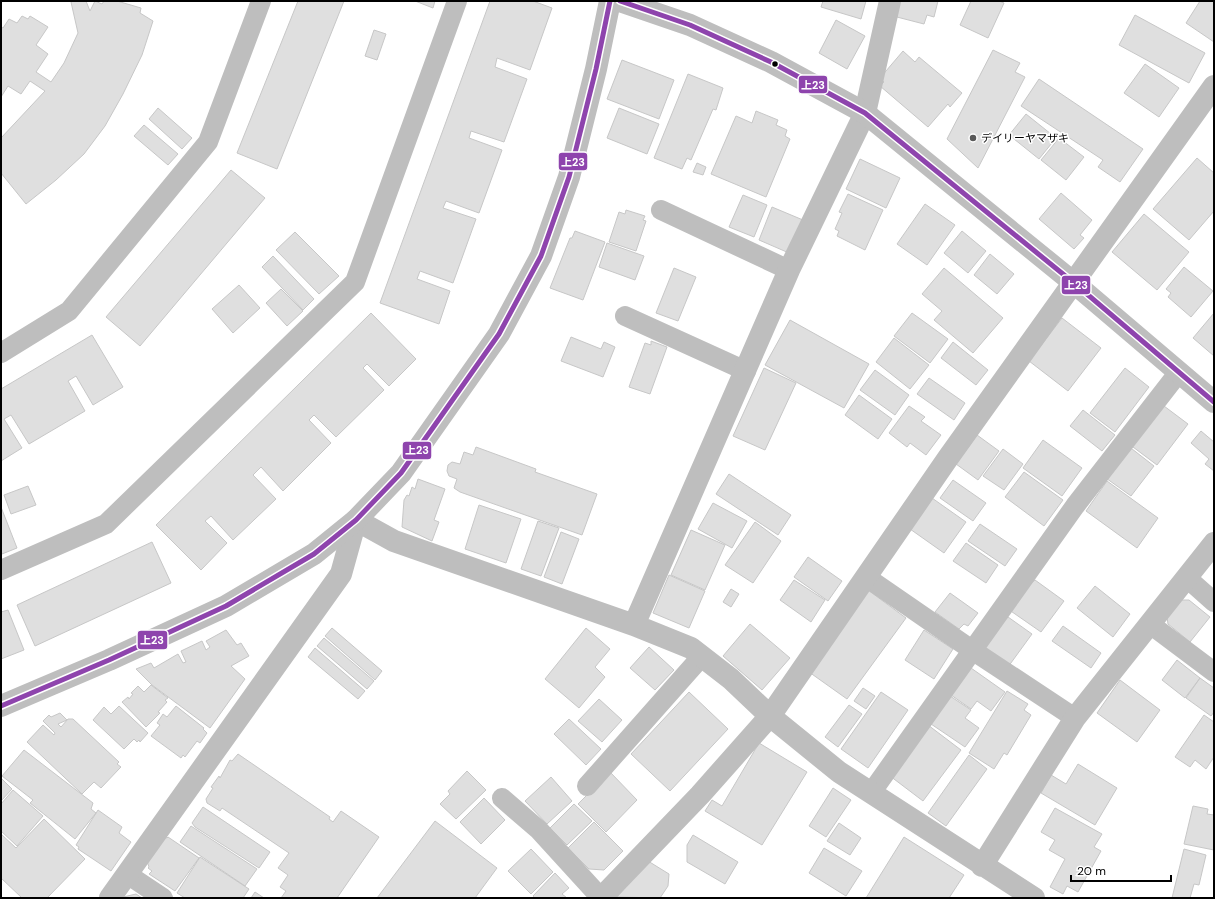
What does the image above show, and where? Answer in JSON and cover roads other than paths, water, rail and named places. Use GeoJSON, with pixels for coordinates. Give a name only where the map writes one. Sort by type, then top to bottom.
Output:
{"type":"FeatureCollection","features":[{"type":"Feature","properties":{"kind":"street"},"geometry":{"type":"LineString","coordinates":[[1,706],[109,660],[226,606],[314,554],[356,520],[401,473],[495,341],[541,256],[570,177],[596,69],[610,1]]}},
{"type":"Feature","properties":{"kind":"street"},"geometry":{"type":"LineString","coordinates":[[620,1],[690,25],[764,58],[865,113],[1074,283],[1214,402]]}},
{"type":"Feature","properties":{"kind":"street"},"geometry":{"type":"LineString","coordinates":[[634,625],[746,372],[789,270],[865,113],[890,1]]}},
{"type":"Feature","properties":{"kind":"street"},"geometry":{"type":"LineString","coordinates":[[601,898],[700,795],[770,716],[948,458],[1214,86]]}},
{"type":"Feature","properties":{"kind":"street"},"geometry":{"type":"LineString","coordinates":[[356,520],[394,541],[634,625],[691,648],[731,679],[770,716],[839,772],[982,866],[1034,898]]}},
{"type":"Feature","properties":{"kind":"street"},"geometry":{"type":"LineString","coordinates":[[110,898],[341,574],[356,520]]}},
{"type":"Feature","properties":{"kind":"street"},"geometry":{"type":"LineString","coordinates":[[982,866],[1075,718],[1214,543]]}},
{"type":"Feature","properties":{"kind":"lane"},"geometry":{"type":"LineString","coordinates":[[1,353],[69,311],[208,142],[261,1]]}},
{"type":"Feature","properties":{"kind":"lane"},"geometry":{"type":"LineString","coordinates":[[1,570],[106,524],[355,282],[457,1]]}},
{"type":"Feature","properties":{"kind":"lane"},"geometry":{"type":"LineString","coordinates":[[661,210],[789,270]]}},
{"type":"Feature","properties":{"kind":"lane"},"geometry":{"type":"LineString","coordinates":[[625,316],[746,372]]}},
{"type":"Feature","properties":{"kind":"lane"},"geometry":{"type":"LineString","coordinates":[[871,793],[1075,506],[1179,372]]}},
{"type":"Feature","properties":{"kind":"lane"},"geometry":{"type":"LineString","coordinates":[[866,577],[972,650],[1075,718]]}},
{"type":"Feature","properties":{"kind":"lane"},"geometry":{"type":"LineString","coordinates":[[1187,578],[1214,602]]}},
{"type":"Feature","properties":{"kind":"lane"},"geometry":{"type":"LineString","coordinates":[[1150,624],[1214,672]]}},
{"type":"Feature","properties":{"kind":"lane"},"geometry":{"type":"LineString","coordinates":[[586,786],[702,656]]}},
{"type":"Feature","properties":{"kind":"lane"},"geometry":{"type":"LineString","coordinates":[[502,798],[539,830],[601,898]]}},
{"type":"Feature","properties":{"kind":"lane"},"geometry":{"type":"LineString","coordinates":[[127,874],[163,898]]}},
{"type":"Feature","properties":{"kind":"place","name":"デイリーヤマザキ"},"geometry":{"type":"Point","coordinates":[973,138]}}]}
